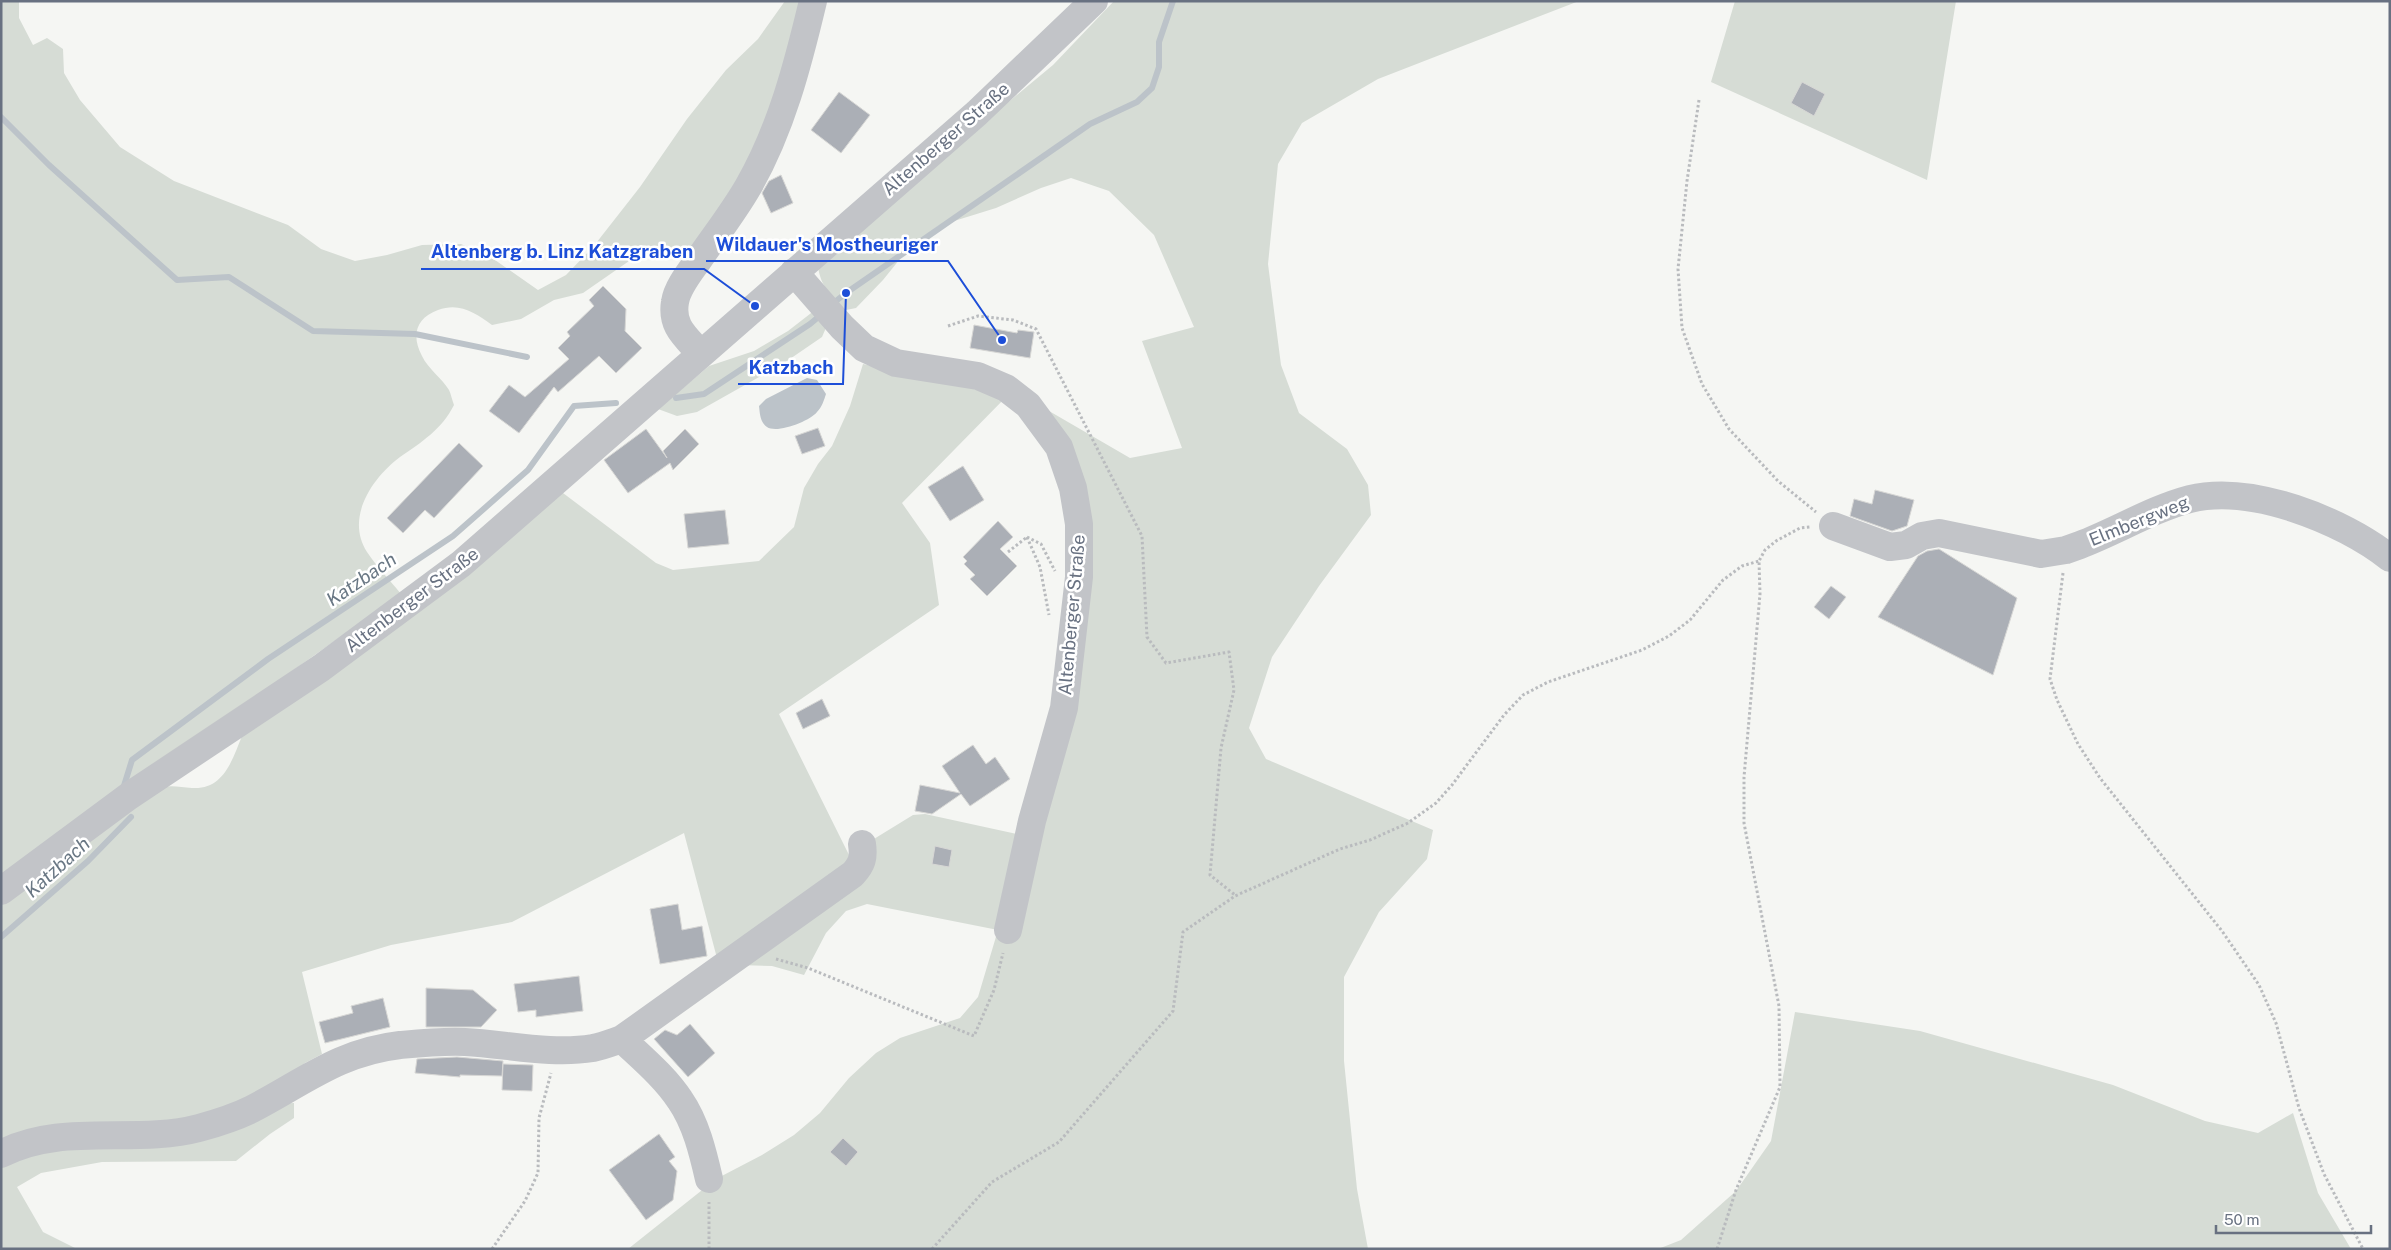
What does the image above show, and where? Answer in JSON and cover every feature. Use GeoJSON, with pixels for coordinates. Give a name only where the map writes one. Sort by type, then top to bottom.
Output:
{"type":"FeatureCollection","features":[{"type":"Feature","properties":{"kind":"street"},"geometry":{"type":"LineString","coordinates":[[700,353],[681,331],[674,318],[675,299],[686,278],[748,187],[768,146],[800,58],[813,1]]}},
{"type":"Feature","properties":{"kind":"street","name":"Altenberger Straße"},"geometry":{"type":"LineString","coordinates":[[1,891],[137,790],[321,668],[461,564],[700,353],[977,113],[1094,1]]}},
{"type":"Feature","properties":{"kind":"street","name":"Altenberger Straße"},"geometry":{"type":"LineString","coordinates":[[794,272],[864,348],[896,363],[978,376],[1006,388],[1028,405],[1059,447],[1073,488],[1080,524],[1079,577],[1064,708],[1032,822],[1008,930]]}},
{"type":"Feature","properties":{"kind":"street","name":"Elmbergweg"},"geometry":{"type":"LineString","coordinates":[[2066,550],[2190,499],[2217,497],[2252,498],[2290,506],[2328,521],[2360,538],[2390,558]]}},
{"type":"Feature","properties":{"kind":"street"},"geometry":{"type":"LineString","coordinates":[[1833,526],[1890,547],[1906,545],[1922,536],[1939,533],[2041,554],[2066,550]]}},
{"type":"Feature","properties":{"kind":"street"},"geometry":{"type":"LineString","coordinates":[[1,1154],[31,1144],[64,1138],[141,1136],[197,1128],[250,1110],[324,1067],[369,1051],[398,1045],[464,1042],[561,1049],[593,1048],[622,1039],[738,958],[853,874],[861,865],[864,856],[862,844]]}},
{"type":"Feature","properties":{"kind":"street"},"geometry":{"type":"LineString","coordinates":[[622,1039],[662,1078],[681,1101],[701,1145],[709,1179]]}},
{"type":"Feature","properties":{"kind":"path"},"geometry":{"type":"LineString","coordinates":[[1699,100],[1687,181],[1678,268],[1682,328],[1702,384],[1729,429],[1778,481],[1833,526]]}},
{"type":"Feature","properties":{"kind":"path"},"geometry":{"type":"LineString","coordinates":[[948,326],[978,316],[1013,320],[1036,329],[1142,536],[1146,637],[1166,663],[1229,652],[1234,690],[1221,748],[1210,875],[1236,896]]}},
{"type":"Feature","properties":{"kind":"path"},"geometry":{"type":"LineString","coordinates":[[1717,1249],[1736,1190],[1780,1087],[1779,1006],[1744,822],[1744,777],[1760,594],[1759,561],[1766,550],[1776,541],[1800,528],[1833,526]]}},
{"type":"Feature","properties":{"kind":"path"},"geometry":{"type":"LineString","coordinates":[[1008,552],[1026,537]]}},
{"type":"Feature","properties":{"kind":"path"},"geometry":{"type":"LineString","coordinates":[[1026,537],[1041,544],[1055,571]]}},
{"type":"Feature","properties":{"kind":"path"},"geometry":{"type":"LineString","coordinates":[[1026,537],[1040,567],[1051,622]]}},
{"type":"Feature","properties":{"kind":"path","name":"Elmbergweg"},"geometry":{"type":"LineString","coordinates":[[2066,550],[2050,679],[2057,700],[2078,744],[2100,778],[2222,932],[2259,985],[2276,1023],[2299,1108],[2324,1174],[2363,1249]]}},
{"type":"Feature","properties":{"kind":"path"},"geometry":{"type":"LineString","coordinates":[[932,1249],[992,1182],[1059,1142],[1173,1011],[1183,932],[1236,896],[1340,849],[1370,840],[1408,823],[1436,803],[1452,785],[1504,715],[1524,695],[1548,682],[1642,650],[1670,636],[1690,620],[1723,580],[1742,566],[1759,561]]}},
{"type":"Feature","properties":{"kind":"path"},"geometry":{"type":"LineString","coordinates":[[738,958],[781,959],[808,968],[974,1036],[994,990],[1008,930]]}},
{"type":"Feature","properties":{"kind":"path"},"geometry":{"type":"LineString","coordinates":[[492,1249],[525,1201],[538,1173],[539,1118],[550,1075],[561,1049]]}},
{"type":"Feature","properties":{"kind":"path"},"geometry":{"type":"LineString","coordinates":[[709,1179],[709,1249]]}},
{"type":"Feature","properties":{"kind":"shaded area"},"geometry":{"type":"Polygon","coordinates":[[[1,1],[19,1],[19,18],[33,45],[47,38],[63,49],[64,73],[80,100],[120,147],[174,181],[288,225],[321,249],[355,261],[387,255],[422,245],[461,244],[495,260],[538,290],[566,275],[593,247],[640,187],[687,119],[726,70],[758,39],[785,1],[805,1],[768,130],[688,258],[660,250],[632,259],[583,293],[554,300],[521,319],[492,325],[467,310],[453,307],[431,313],[420,323],[416,334],[422,356],[449,390],[454,405],[437,428],[400,457],[371,487],[360,513],[359,526],[361,539],[367,552],[401,594],[1,877],[1,1]]]}},
{"type":"Feature","properties":{"kind":"shaded area"},"geometry":{"type":"Polygon","coordinates":[[[1114,1],[1579,1],[1378,79],[1302,123],[1278,164],[1268,264],[1281,365],[1299,413],[1347,449],[1368,485],[1371,515],[1319,586],[1272,657],[1249,728],[1266,759],[1433,830],[1427,859],[1379,912],[1344,977],[1344,1061],[1357,1189],[1368,1249],[628,1249],[716,1179],[762,1155],[794,1135],[820,1113],[849,1078],[876,1053],[900,1038],[960,1018],[978,997],[998,930],[867,904],[846,911],[826,933],[804,975],[772,966],[737,965],[869,842],[913,815],[925,814],[1022,835],[1017,933],[1086,547],[1037,404],[1130,458],[1182,448],[1142,341],[1194,327],[1154,235],[1109,191],[1071,178],[1041,188],[996,208],[938,226],[908,249],[883,280],[856,308],[846,310],[832,296],[821,279],[818,266],[952,149],[1053,65],[1114,1]]]}},
{"type":"Feature","properties":{"kind":"shaded area"},"geometry":{"type":"Polygon","coordinates":[[[1735,1],[1956,1],[1927,180],[1711,82],[1735,1]]]}},
{"type":"Feature","properties":{"kind":"shaded area"},"geometry":{"type":"Polygon","coordinates":[[[815,310],[828,323],[822,337],[784,363],[697,412],[677,416],[658,409],[709,366],[754,351],[788,331],[815,310]]]}},
{"type":"Feature","properties":{"kind":"shaded area"},"geometry":{"type":"Polygon","coordinates":[[[863,364],[1007,396],[902,503],[930,543],[939,605],[779,714],[853,863],[718,962],[684,833],[512,922],[391,945],[302,972],[322,1054],[305,1063],[274,1104],[294,1103],[294,1118],[236,1161],[102,1162],[41,1173],[17,1187],[43,1232],[77,1249],[1,1249],[1,903],[161,787],[203,787],[219,779],[230,764],[242,736],[559,490],[656,563],[673,570],[759,561],[794,527],[804,488],[818,464],[832,446],[850,406],[863,364]]]}},
{"type":"Feature","properties":{"kind":"shaded area"},"geometry":{"type":"Polygon","coordinates":[[[807,378],[817,380],[826,394],[819,410],[813,416],[793,426],[778,429],[767,427],[760,415],[759,406],[766,399],[807,378]]]}},
{"type":"Feature","properties":{"kind":"shaded area"},"geometry":{"type":"Polygon","coordinates":[[[1795,1012],[1920,1031],[2113,1085],[2205,1121],[2258,1133],[2293,1113],[2318,1193],[2351,1249],[1658,1249],[1681,1240],[1736,1191],[1771,1141],[1795,1012]]]}},
{"type":"Feature","properties":{"kind":"building"},"geometry":{"type":"Polygon","coordinates":[[[1802,82],[1825,94],[1814,116],[1791,103],[1802,82]]]}},
{"type":"Feature","properties":{"kind":"building"},"geometry":{"type":"Polygon","coordinates":[[[839,92],[870,115],[841,153],[811,130],[839,92]]]}},
{"type":"Feature","properties":{"kind":"building"},"geometry":{"type":"Polygon","coordinates":[[[781,175],[793,203],[771,213],[762,193],[769,181],[781,175]]]}},
{"type":"Feature","properties":{"kind":"building"},"geometry":{"type":"Polygon","coordinates":[[[603,286],[626,309],[625,331],[642,348],[616,373],[599,356],[558,392],[554,387],[519,433],[489,411],[509,385],[525,397],[569,359],[558,348],[570,336],[567,332],[594,306],[589,300],[603,286]]]}},
{"type":"Feature","properties":{"kind":"building"},"geometry":{"type":"Polygon","coordinates":[[[974,325],[1017,333],[1018,330],[1034,332],[1030,358],[970,348],[974,325]]]}},
{"type":"Feature","properties":{"kind":"building"},"geometry":{"type":"Polygon","coordinates":[[[818,428],[825,446],[802,454],[795,436],[818,428]]]}},
{"type":"Feature","properties":{"kind":"building"},"geometry":{"type":"Polygon","coordinates":[[[646,429],[667,458],[663,451],[685,429],[699,444],[673,470],[670,463],[628,493],[604,460],[646,429]]]}},
{"type":"Feature","properties":{"kind":"building"},"geometry":{"type":"Polygon","coordinates":[[[459,443],[483,466],[434,518],[425,510],[403,533],[387,518],[459,443]]]}},
{"type":"Feature","properties":{"kind":"building"},"geometry":{"type":"Polygon","coordinates":[[[963,466],[984,500],[950,521],[928,487],[963,466]]]}},
{"type":"Feature","properties":{"kind":"building"},"geometry":{"type":"Polygon","coordinates":[[[1875,490],[1914,500],[1907,526],[1892,531],[1850,516],[1854,499],[1872,504],[1875,490]]]}},
{"type":"Feature","properties":{"kind":"building"},"geometry":{"type":"Polygon","coordinates":[[[725,510],[729,544],[688,548],[684,514],[725,510]]]}},
{"type":"Feature","properties":{"kind":"building"},"geometry":{"type":"Polygon","coordinates":[[[998,521],[1013,537],[1000,549],[1017,566],[987,596],[970,579],[975,575],[964,564],[967,561],[963,557],[998,521]]]}},
{"type":"Feature","properties":{"kind":"building"},"geometry":{"type":"Polygon","coordinates":[[[1939,549],[2017,598],[1993,675],[1878,617],[1918,556],[1927,551],[1939,549]]]}},
{"type":"Feature","properties":{"kind":"building"},"geometry":{"type":"Polygon","coordinates":[[[1831,586],[1846,597],[1829,619],[1814,607],[1831,586]]]}},
{"type":"Feature","properties":{"kind":"building"},"geometry":{"type":"Polygon","coordinates":[[[822,699],[830,716],[803,729],[796,713],[822,699]]]}},
{"type":"Feature","properties":{"kind":"building"},"geometry":{"type":"Polygon","coordinates":[[[973,745],[986,764],[995,757],[1010,779],[970,806],[961,794],[932,814],[915,811],[920,785],[960,793],[942,766],[973,745]]]}},
{"type":"Feature","properties":{"kind":"building"},"geometry":{"type":"Polygon","coordinates":[[[935,846],[952,850],[949,867],[932,864],[935,846]]]}},
{"type":"Feature","properties":{"kind":"building"},"geometry":{"type":"Polygon","coordinates":[[[678,904],[682,930],[702,926],[707,956],[660,964],[650,909],[678,904]]]}},
{"type":"Feature","properties":{"kind":"building"},"geometry":{"type":"Polygon","coordinates":[[[579,976],[583,1011],[536,1017],[536,1010],[518,1012],[514,984],[579,976]]]}},
{"type":"Feature","properties":{"kind":"building"},"geometry":{"type":"Polygon","coordinates":[[[426,988],[473,990],[497,1010],[481,1027],[426,1027],[426,988]]]}},
{"type":"Feature","properties":{"kind":"building"},"geometry":{"type":"Polygon","coordinates":[[[383,998],[390,1027],[325,1043],[319,1022],[353,1013],[351,1006],[383,998]]]}},
{"type":"Feature","properties":{"kind":"building"},"geometry":{"type":"Polygon","coordinates":[[[690,1024],[715,1053],[688,1077],[654,1039],[665,1030],[677,1035],[690,1024]]]}},
{"type":"Feature","properties":{"kind":"building"},"geometry":{"type":"Polygon","coordinates":[[[457,1057],[503,1061],[502,1076],[460,1075],[460,1077],[415,1073],[417,1059],[457,1057]]]}},
{"type":"Feature","properties":{"kind":"building"},"geometry":{"type":"Polygon","coordinates":[[[503,1064],[533,1065],[532,1091],[502,1090],[503,1064]]]}},
{"type":"Feature","properties":{"kind":"building"},"geometry":{"type":"Polygon","coordinates":[[[659,1134],[675,1157],[669,1161],[677,1171],[673,1200],[646,1220],[609,1170],[659,1134]]]}},
{"type":"Feature","properties":{"kind":"building"},"geometry":{"type":"Polygon","coordinates":[[[843,1138],[858,1152],[846,1166],[830,1152],[843,1138]]]}},
{"type":"Feature","properties":{"kind":"waterway","name":"Katzbach"},"geometry":{"type":"LineString","coordinates":[[831,305],[1090,124],[1137,102],[1152,88],[1159,67],[1159,42],[1173,1]]}},
{"type":"Feature","properties":{"kind":"waterway"},"geometry":{"type":"LineString","coordinates":[[1,117],[49,165],[177,280],[229,277],[313,331],[415,334],[527,357]]}},
{"type":"Feature","properties":{"kind":"waterway","name":"Katzbach"},"geometry":{"type":"LineString","coordinates":[[676,398],[704,394],[810,324],[822,314]]}},
{"type":"Feature","properties":{"kind":"waterway","name":"Katzbach"},"geometry":{"type":"LineString","coordinates":[[123,789],[132,760],[268,659],[453,536],[528,470],[574,406],[616,403]]}},
{"type":"Feature","properties":{"kind":"waterway","name":"Katzbach"},"geometry":{"type":"LineString","coordinates":[[1,937],[88,861],[131,817]]}},
{"type":"Feature","properties":{"kind":"place","name":"Katzbach"},"geometry":{"type":"Point","coordinates":[846,293]}},
{"type":"Feature","properties":{"kind":"place","name":"Altenberg b. Linz Katzgraben"},"geometry":{"type":"Point","coordinates":[755,306]}},
{"type":"Feature","properties":{"kind":"place","name":"Wildauer's Mostheuriger"},"geometry":{"type":"Point","coordinates":[1002,340]}}]}
